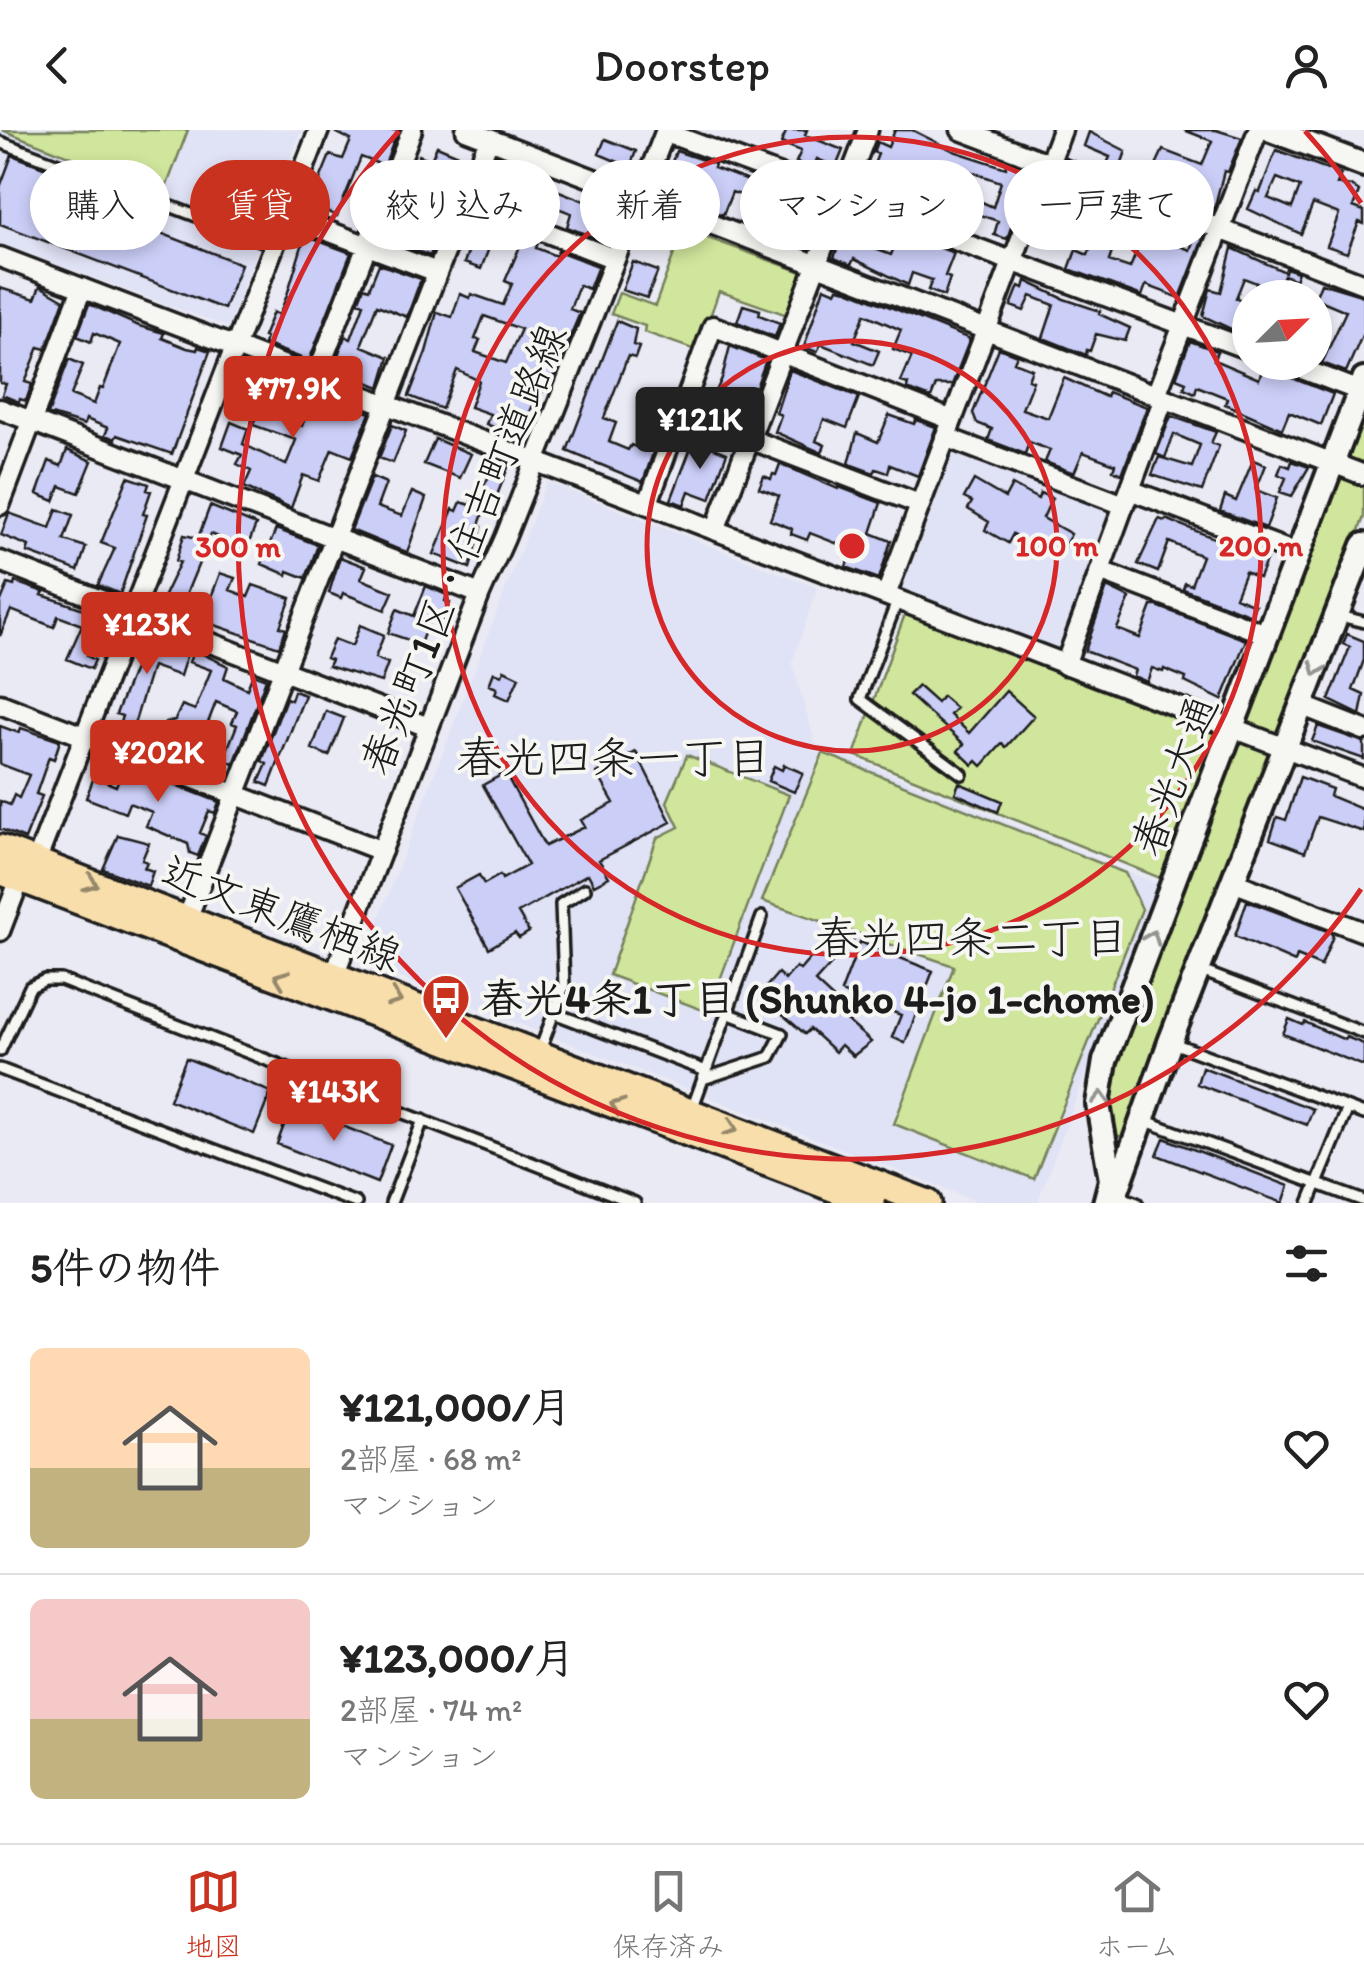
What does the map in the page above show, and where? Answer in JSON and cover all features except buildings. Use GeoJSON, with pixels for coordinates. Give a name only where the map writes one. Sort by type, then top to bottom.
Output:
{"type":"FeatureCollection","features":[{"type":"Feature","properties":{"kind":"main road","name":"近文東鷹栖線"},"geometry":{"type":"LineString","coordinates":[[0,848],[19,870],[330,985],[872,1203]]}},
{"type":"Feature","properties":{"kind":"main road","name":"近文東鷹栖線"},"geometry":{"type":"LineString","coordinates":[[330,985],[539,1054],[928,1203]]}},
{"type":"Feature","properties":{"kind":"street"},"geometry":{"type":"LineString","coordinates":[[306,160],[318,130]]}},
{"type":"Feature","properties":{"kind":"street"},"geometry":{"type":"LineString","coordinates":[[400,160],[412,130]]}},
{"type":"Feature","properties":{"kind":"street"},"geometry":{"type":"LineString","coordinates":[[466,130],[580,175]]}},
{"type":"Feature","properties":{"kind":"street"},"geometry":{"type":"LineString","coordinates":[[857,160],[868,130]]}},
{"type":"Feature","properties":{"kind":"street"},"geometry":{"type":"LineString","coordinates":[[961,130],[1042,160]]}},
{"type":"Feature","properties":{"kind":"street"},"geometry":{"type":"LineString","coordinates":[[1051,160],[1062,130]]}},
{"type":"Feature","properties":{"kind":"street"},"geometry":{"type":"LineString","coordinates":[[1065,665],[1258,130]]}},
{"type":"Feature","properties":{"kind":"street"},"geometry":{"type":"LineString","coordinates":[[1272,130],[1364,165]]}},
{"type":"Feature","properties":{"kind":"street"},"geometry":{"type":"LineString","coordinates":[[665,131],[742,160]]}},
{"type":"Feature","properties":{"kind":"street","name":"春光町1区・住吉町道路線"},"geometry":{"type":"LineString","coordinates":[[654,160],[665,131]]}},
{"type":"Feature","properties":{"kind":"street"},"geometry":{"type":"LineString","coordinates":[[481,160],[489,139]]}},
{"type":"Feature","properties":{"kind":"street"},"geometry":{"type":"LineString","coordinates":[[1214,225],[1364,284]]}},
{"type":"Feature","properties":{"kind":"street"},"geometry":{"type":"LineString","coordinates":[[720,229],[1364,475]]}},
{"type":"Feature","properties":{"kind":"street"},"geometry":{"type":"LineString","coordinates":[[560,238],[615,260]]}},
{"type":"Feature","properties":{"kind":"street"},"geometry":{"type":"LineString","coordinates":[[0,930],[19,870],[85,737],[272,250]]}},
{"type":"Feature","properties":{"kind":"street"},"geometry":{"type":"LineString","coordinates":[[316,377],[366,250]]}},
{"type":"Feature","properties":{"kind":"street"},"geometry":{"type":"LineString","coordinates":[[375,250],[437,272]]}},
{"type":"Feature","properties":{"kind":"street"},"geometry":{"type":"LineString","coordinates":[[183,929],[446,250]]}},
{"type":"Feature","properties":{"kind":"street","name":"春光町1区・住吉町道路線"},"geometry":{"type":"LineString","coordinates":[[330,985],[480,594],[619,250]]}},
{"type":"Feature","properties":{"kind":"street"},"geometry":{"type":"LineString","coordinates":[[715,530],[822,250]]}},
{"type":"Feature","properties":{"kind":"street"},"geometry":{"type":"LineString","coordinates":[[979,250],[1232,343]]}},
{"type":"Feature","properties":{"kind":"street"},"geometry":{"type":"LineString","coordinates":[[892,597],[919,504],[1016,250]]}},
{"type":"Feature","properties":{"kind":"street"},"geometry":{"type":"LineString","coordinates":[[0,257],[1364,778]]}},
{"type":"Feature","properties":{"kind":"street"},"geometry":{"type":"LineString","coordinates":[[0,505],[82,288]]}},
{"type":"Feature","properties":{"kind":"street"},"geometry":{"type":"LineString","coordinates":[[648,504],[713,326],[949,428],[1127,497],[1298,554]]}},
{"type":"Feature","properties":{"kind":"street"},"geometry":{"type":"LineString","coordinates":[[1332,376],[1362,385]]}},
{"type":"Feature","properties":{"kind":"street","name":"春光大通"},"geometry":{"type":"LineString","coordinates":[[1117,1201],[1098,1104],[1105,1061],[1362,385]]}},
{"type":"Feature","properties":{"kind":"street"},"geometry":{"type":"LineString","coordinates":[[0,409],[480,594]]}},
{"type":"Feature","properties":{"kind":"street"},"geometry":{"type":"LineString","coordinates":[[682,413],[919,504]]}},
{"type":"Feature","properties":{"kind":"street","name":"春光大通"},"geometry":{"type":"LineString","coordinates":[[1117,1201],[1170,1042],[1338,615],[1359,573],[1364,545]]}},
{"type":"Feature","properties":{"kind":"street"},"geometry":{"type":"LineString","coordinates":[[0,561],[428,727]]}},
{"type":"Feature","properties":{"kind":"street"},"geometry":{"type":"LineString","coordinates":[[1100,571],[1268,635]]}},
{"type":"Feature","properties":{"kind":"street"},"geometry":{"type":"LineString","coordinates":[[0,704],[382,852]]}},
{"type":"Feature","properties":{"kind":"street"},"geometry":{"type":"LineString","coordinates":[[1303,706],[1364,730]]}},
{"type":"Feature","properties":{"kind":"street"},"geometry":{"type":"LineString","coordinates":[[1233,882],[1364,932]]}},
{"type":"Feature","properties":{"kind":"street"},"geometry":{"type":"LineString","coordinates":[[1106,1138],[1126,1142],[1139,1127]]}},
{"type":"Feature","properties":{"kind":"lane"},"geometry":{"type":"LineString","coordinates":[[0,142],[190,214]]}},
{"type":"Feature","properties":{"kind":"lane"},"geometry":{"type":"LineString","coordinates":[[892,597],[860,700],[962,774]]}},
{"type":"Feature","properties":{"kind":"lane"},"geometry":{"type":"LineString","coordinates":[[1338,615],[1364,622]]}},
{"type":"Feature","properties":{"kind":"lane"},"geometry":{"type":"LineString","coordinates":[[539,1054],[564,986],[561,904],[585,888]]}},
{"type":"Feature","properties":{"kind":"lane"},"geometry":{"type":"LineString","coordinates":[[691,1112],[762,917]]}},
{"type":"Feature","properties":{"kind":"lane"},"geometry":{"type":"LineString","coordinates":[[1199,970],[1364,1033]]}},
{"type":"Feature","properties":{"kind":"lane"},"geometry":{"type":"LineString","coordinates":[[0,1051],[30,988],[45,980],[60,980],[634,1203]]}},
{"type":"Feature","properties":{"kind":"lane"},"geometry":{"type":"LineString","coordinates":[[554,1013],[704,1075],[770,1057],[782,1034],[727,1013]]}},
{"type":"Feature","properties":{"kind":"lane"},"geometry":{"type":"LineString","coordinates":[[1170,1042],[1364,1114]]}},
{"type":"Feature","properties":{"kind":"lane"},"geometry":{"type":"LineString","coordinates":[[0,1070],[356,1203]]}},
{"type":"Feature","properties":{"kind":"lane"},"geometry":{"type":"LineString","coordinates":[[1309,1203],[1348,1108]]}},
{"type":"Feature","properties":{"kind":"lane"},"geometry":{"type":"LineString","coordinates":[[391,1203],[423,1120]]}},
{"type":"Feature","properties":{"kind":"lane"},"geometry":{"type":"LineString","coordinates":[[1139,1127],[1317,1182],[1364,1201]]}},
{"type":"Feature","properties":{"kind":"shaded area"},"geometry":{"type":"Polygon","coordinates":[[[0,130],[301,130],[290,160],[190,160],[190,250],[257,250],[228,327],[0,243],[0,130]]]}},
{"type":"Feature","properties":{"kind":"shaded area"},"geometry":{"type":"Polygon","coordinates":[[[954,451],[1111,512],[1060,652],[902,591],[954,451]]]}},
{"type":"Feature","properties":{"kind":"shaded area"},"geometry":{"type":"Polygon","coordinates":[[[547,482],[817,588],[792,663],[815,743],[1157,884],[1037,1203],[982,1203],[362,963],[547,482]]]}},
{"type":"Feature","properties":{"kind":"green space"},"geometry":{"type":"Polygon","coordinates":[[[2,130],[188,130],[170,177],[170,160],[79,160],[2,130]]]}},
{"type":"Feature","properties":{"kind":"green space"},"geometry":{"type":"Polygon","coordinates":[[[720,242],[802,272],[787,315],[719,291],[698,351],[644,332],[645,326],[611,314],[619,293],[655,306],[675,250],[720,250],[720,242]]]}},
{"type":"Feature","properties":{"kind":"green space"},"geometry":{"type":"Polygon","coordinates":[[[1364,401],[1364,517],[1132,1132],[1118,1136],[1108,1106],[1114,1053],[1364,401]]]}},
{"type":"Feature","properties":{"kind":"green space"},"geometry":{"type":"Polygon","coordinates":[[[905,614],[1218,735],[1160,878],[854,755],[905,614]]]}},
{"type":"Feature","properties":{"kind":"green space"},"geometry":{"type":"Polygon","coordinates":[[[823,753],[1125,873],[1142,909],[1034,1179],[894,1124],[954,966],[762,901],[823,753]]]}},
{"type":"Feature","properties":{"kind":"green space"},"geometry":{"type":"Polygon","coordinates":[[[687,755],[789,795],[708,1012],[609,975],[657,838],[679,827],[667,802],[687,755]]]}},
{"type":"Feature","properties":{"kind":"place","name":"春光4条1丁目 (Shunko 4-jo 1-chome)"},"geometry":{"type":"Point","coordinates":[446,1040]}},
{"type":"Feature","properties":{"kind":"district","name":"春光四条一丁目"},"geometry":{"type":"Point","coordinates":[614,757]}},
{"type":"Feature","properties":{"kind":"district","name":"春光四条二丁目"},"geometry":{"type":"Point","coordinates":[971,937]}}]}
